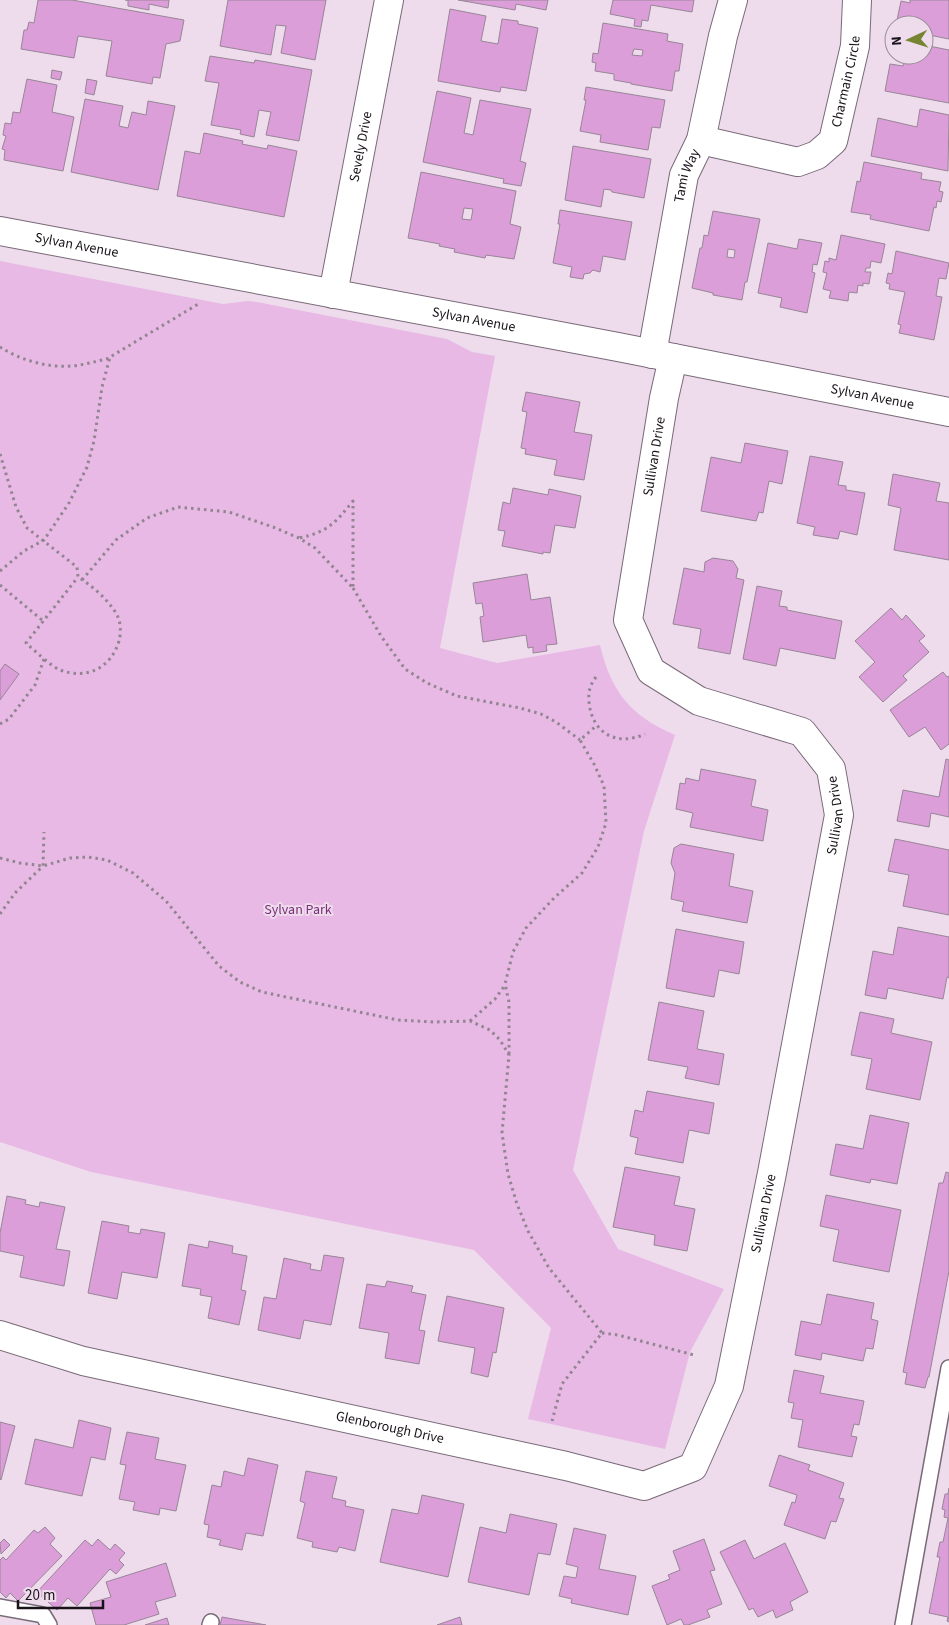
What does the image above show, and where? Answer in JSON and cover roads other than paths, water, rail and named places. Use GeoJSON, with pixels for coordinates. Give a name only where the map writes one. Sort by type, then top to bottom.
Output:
{"type":"FeatureCollection","features":[{"type":"Feature","properties":{"kind":"street","name":"Sevely Drive"},"geometry":{"type":"LineString","coordinates":[[333,294],[389,0]]}},
{"type":"Feature","properties":{"kind":"street","name":"Tami Way"},"geometry":{"type":"LineString","coordinates":[[662,356],[684,175],[701,140],[723,36],[733,0]]}},
{"type":"Feature","properties":{"kind":"street","name":"Charmain Circle"},"geometry":{"type":"LineString","coordinates":[[701,140],[798,162],[817,155],[828,146],[833,141],[838,126],[855,46],[857,0]]}},
{"type":"Feature","properties":{"kind":"street","name":"Sylvan Avenue"},"geometry":{"type":"LineString","coordinates":[[0,231],[949,412]]}},
{"type":"Feature","properties":{"kind":"street","name":"Sullivan Drive"},"geometry":{"type":"LineString","coordinates":[[662,356],[664,398],[628,620],[651,671],[698,701],[802,732],[831,769],[839,815],[774,1163],[729,1386]]}},
{"type":"Feature","properties":{"kind":"street","name":"Glenborough Drive"},"geometry":{"type":"LineString","coordinates":[[0,1335],[83,1361],[566,1466],[644,1486],[693,1467],[729,1386]]}},
{"type":"Feature","properties":{"kind":"lane"},"geometry":{"type":"LineString","coordinates":[[903,1625],[949,1368]]}},
{"type":"Feature","properties":{"kind":"lane"},"geometry":{"type":"LineString","coordinates":[[0,1607],[43,1616],[49,1625]]}},
{"type":"Feature","properties":{"kind":"park label","name":"Sylvan Park"},"geometry":{"type":"Point","coordinates":[298,910]}}]}
